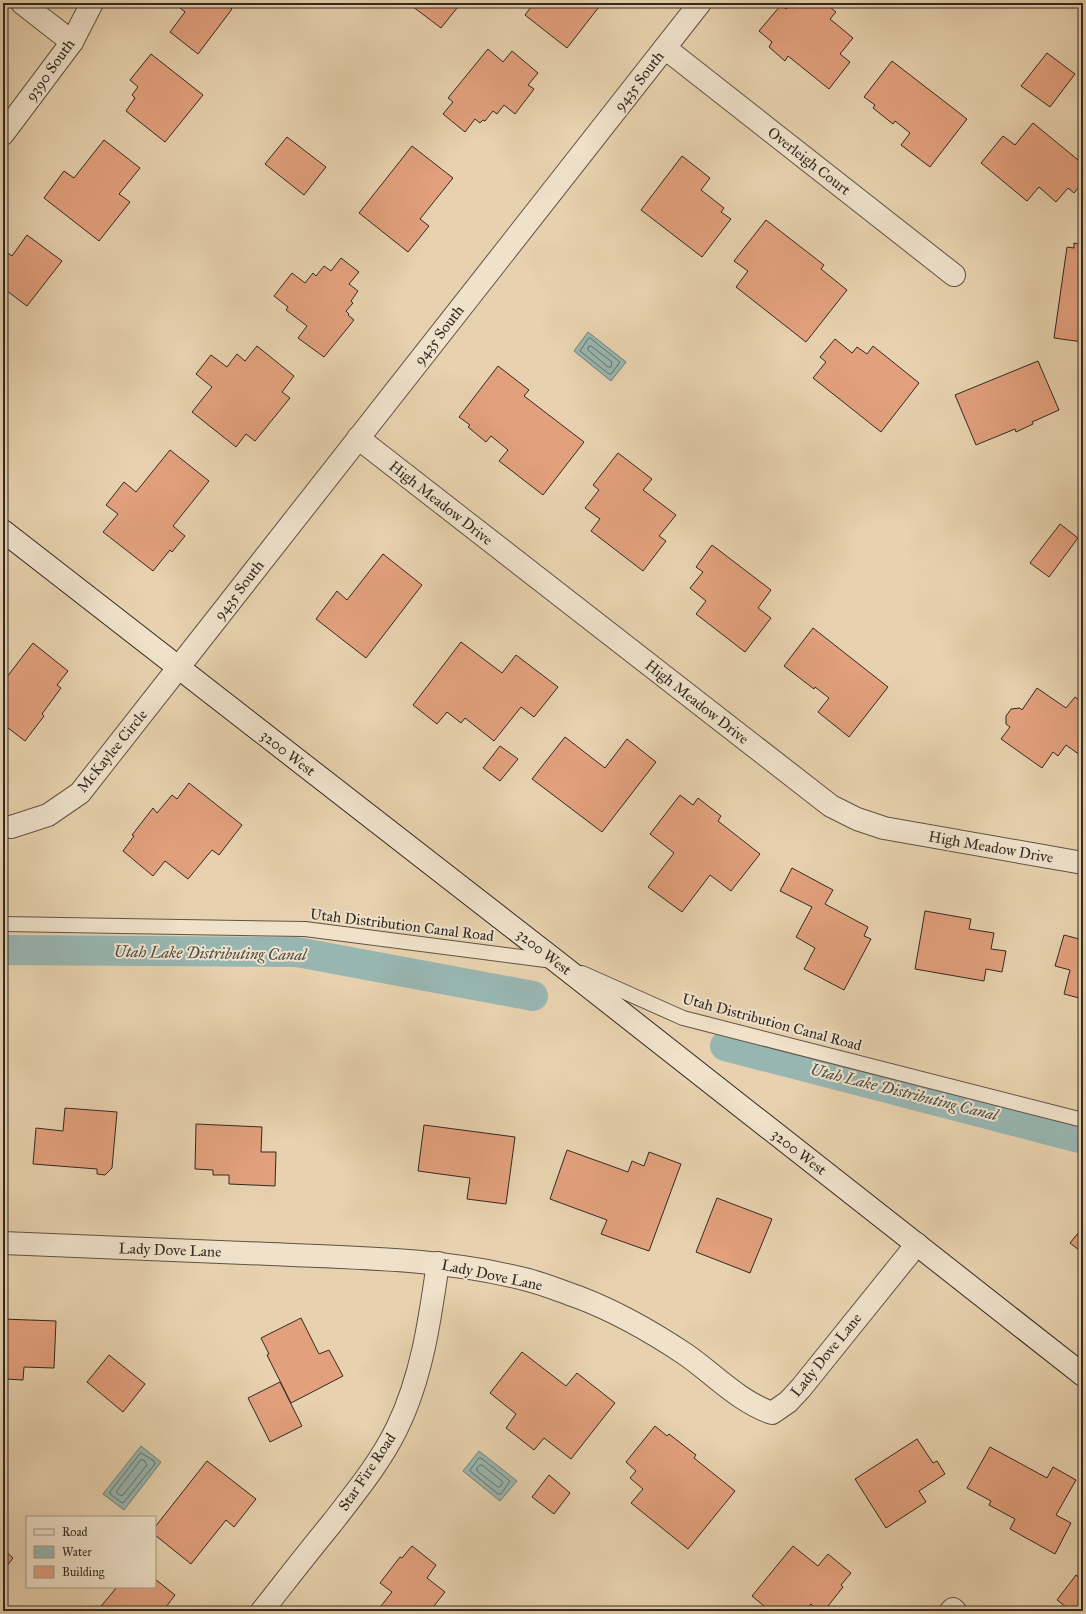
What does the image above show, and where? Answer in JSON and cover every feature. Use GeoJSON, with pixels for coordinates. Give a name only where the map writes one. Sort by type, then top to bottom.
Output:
{"type":"FeatureCollection","features":[{"type":"Feature","properties":{"kind":"street"},"geometry":{"type":"LineString","coordinates":[[22,3],[72,42]]}},
{"type":"Feature","properties":{"kind":"street","name":"9390 South"},"geometry":{"type":"LineString","coordinates":[[3,134],[72,42],[92,3]]}},
{"type":"Feature","properties":{"kind":"street","name":"9435 South"},"geometry":{"type":"LineString","coordinates":[[178,668],[700,3]]}},
{"type":"Feature","properties":{"kind":"street","name":"Overleigh Court"},"geometry":{"type":"LineString","coordinates":[[665,48],[954,275]]}},
{"type":"Feature","properties":{"kind":"street","name":"High Meadow Drive"},"geometry":{"type":"LineString","coordinates":[[358,438],[831,806],[857,819],[884,828],[1083,863]]}},
{"type":"Feature","properties":{"kind":"street","name":"3200 West"},"geometry":{"type":"LineString","coordinates":[[3,531],[1083,1374]]}},
{"type":"Feature","properties":{"kind":"street","name":"McKaylee Circle"},"geometry":{"type":"LineString","coordinates":[[11,827],[48,815],[80,793],[178,668]]}},
{"type":"Feature","properties":{"kind":"street","name":"Lady Dove Lane"},"geometry":{"type":"LineString","coordinates":[[3,1243],[368,1258],[438,1263],[526,1279],[581,1298],[634,1323],[685,1354],[745,1401],[772,1413],[788,1402],[801,1388],[916,1244]]}},
{"type":"Feature","properties":{"kind":"street","name":"Star Fire Road"},"geometry":{"type":"LineString","coordinates":[[262,1611],[360,1487],[380,1459],[397,1428],[411,1395],[422,1361],[438,1263]]}},
{"type":"Feature","properties":{"kind":"street"},"geometry":{"type":"LineString","coordinates":[[951,1611],[953,1609],[955,1611]]}},
{"type":"Feature","properties":{"kind":"lane","name":"Utah Distribution Canal Road"},"geometry":{"type":"LineString","coordinates":[[3,924],[305,929],[556,962],[683,1018],[1083,1120]]}},
{"type":"Feature","properties":{"kind":"water"},"geometry":{"type":"Polygon","coordinates":[[[588,332],[626,362],[611,381],[574,351],[588,332]]]}},
{"type":"Feature","properties":{"kind":"water"},"geometry":{"type":"Polygon","coordinates":[[[141,1446],[161,1462],[124,1510],[103,1494],[141,1446]]]}},
{"type":"Feature","properties":{"kind":"water"},"geometry":{"type":"Polygon","coordinates":[[[479,1451],[517,1481],[500,1501],[463,1471],[479,1451]]]}},
{"type":"Feature","properties":{"kind":"building"},"geometry":{"type":"Polygon","coordinates":[[[174,3],[224,3],[232,9],[198,54],[170,32],[185,12],[174,3]]]}},
{"type":"Feature","properties":{"kind":"building"},"geometry":{"type":"Polygon","coordinates":[[[408,3],[461,3],[441,28],[408,3]]]}},
{"type":"Feature","properties":{"kind":"building"},"geometry":{"type":"Polygon","coordinates":[[[534,3],[602,3],[567,48],[525,15],[534,3]]]}},
{"type":"Feature","properties":{"kind":"building"},"geometry":{"type":"Polygon","coordinates":[[[791,3],[808,3],[814,6],[816,3],[825,3],[836,12],[830,19],[853,38],[840,54],[850,62],[829,89],[788,56],[785,61],[769,47],[772,42],[759,31],[781,5],[786,9],[791,3]]]}},
{"type":"Feature","properties":{"kind":"building"},"geometry":{"type":"Polygon","coordinates":[[[488,49],[503,62],[512,51],[538,73],[528,85],[534,89],[515,114],[504,105],[497,114],[493,111],[485,121],[483,120],[480,123],[475,119],[465,132],[443,114],[453,102],[448,98],[488,49]]]}},
{"type":"Feature","properties":{"kind":"building"},"geometry":{"type":"Polygon","coordinates":[[[1047,53],[1075,74],[1050,107],[1021,86],[1047,53]]]}},
{"type":"Feature","properties":{"kind":"building"},"geometry":{"type":"Polygon","coordinates":[[[151,54],[203,95],[165,142],[126,111],[135,98],[132,95],[138,87],[130,80],[151,54]]]}},
{"type":"Feature","properties":{"kind":"building"},"geometry":{"type":"Polygon","coordinates":[[[892,61],[967,119],[930,167],[901,145],[910,133],[895,121],[893,124],[873,108],[875,105],[864,97],[892,61]]]}},
{"type":"Feature","properties":{"kind":"building"},"geometry":{"type":"Polygon","coordinates":[[[1033,123],[1083,164],[1083,182],[1074,193],[1068,188],[1056,202],[1039,187],[1027,201],[981,163],[1003,136],[1015,145],[1033,123]]]}},
{"type":"Feature","properties":{"kind":"building"},"geometry":{"type":"Polygon","coordinates":[[[287,137],[326,167],[304,195],[265,164],[287,137]]]}},
{"type":"Feature","properties":{"kind":"building"},"geometry":{"type":"Polygon","coordinates":[[[104,140],[140,168],[119,194],[130,202],[99,241],[44,198],[64,171],[74,178],[104,140]]]}},
{"type":"Feature","properties":{"kind":"building"},"geometry":{"type":"Polygon","coordinates":[[[412,146],[453,178],[420,219],[429,226],[408,252],[359,213],[412,146]]]}},
{"type":"Feature","properties":{"kind":"building"},"geometry":{"type":"Polygon","coordinates":[[[682,156],[710,178],[701,190],[724,208],[721,212],[731,219],[702,257],[641,210],[682,156]]]}},
{"type":"Feature","properties":{"kind":"building"},"geometry":{"type":"Polygon","coordinates":[[[766,220],[824,265],[821,269],[847,290],[806,342],[736,287],[748,271],[734,261],[766,220]]]}},
{"type":"Feature","properties":{"kind":"building"},"geometry":{"type":"Polygon","coordinates":[[[27,235],[62,261],[27,306],[3,288],[3,250],[12,256],[27,235]]]}},
{"type":"Feature","properties":{"kind":"building"},"geometry":{"type":"Polygon","coordinates":[[[1074,243],[1083,245],[1083,342],[1054,338],[1067,247],[1074,248],[1074,243]]]}},
{"type":"Feature","properties":{"kind":"building"},"geometry":{"type":"Polygon","coordinates":[[[341,258],[359,272],[349,284],[358,291],[351,301],[353,303],[346,311],[354,320],[324,357],[298,338],[307,326],[286,310],[288,307],[274,296],[292,273],[305,283],[313,273],[316,276],[324,266],[331,271],[341,258]]]}},
{"type":"Feature","properties":{"kind":"building"},"geometry":{"type":"Polygon","coordinates":[[[835,339],[852,353],[857,347],[867,354],[873,346],[919,383],[881,432],[813,378],[826,362],[820,357],[835,339]]]}},
{"type":"Feature","properties":{"kind":"building"},"geometry":{"type":"Polygon","coordinates":[[[257,346],[294,376],[282,392],[290,398],[255,441],[246,434],[236,447],[192,412],[212,387],[196,374],[211,355],[227,367],[237,354],[245,361],[257,346]]]}},
{"type":"Feature","properties":{"kind":"building"},"geometry":{"type":"Polygon","coordinates":[[[1038,361],[1059,410],[1032,422],[1033,424],[1016,432],[1015,429],[976,445],[955,395],[1038,361]]]}},
{"type":"Feature","properties":{"kind":"building"},"geometry":{"type":"Polygon","coordinates":[[[498,366],[529,390],[524,396],[584,442],[543,495],[499,461],[508,450],[491,436],[486,442],[468,427],[470,425],[459,417],[498,366]]]}},
{"type":"Feature","properties":{"kind":"building"},"geometry":{"type":"Polygon","coordinates":[[[170,450],[209,481],[173,526],[185,536],[172,552],[170,550],[153,571],[103,532],[118,514],[106,505],[124,482],[136,492],[170,450]]]}},
{"type":"Feature","properties":{"kind":"building"},"geometry":{"type":"Polygon","coordinates":[[[618,453],[652,479],[643,490],[676,515],[659,536],[666,541],[643,571],[591,531],[600,519],[585,508],[599,490],[593,485],[618,453]]]}},
{"type":"Feature","properties":{"kind":"building"},"geometry":{"type":"Polygon","coordinates":[[[1060,524],[1078,538],[1049,577],[1030,563],[1060,524]]]}},
{"type":"Feature","properties":{"kind":"building"},"geometry":{"type":"Polygon","coordinates":[[[712,545],[771,590],[758,608],[771,618],[745,652],[696,614],[706,601],[690,588],[703,572],[696,567],[712,545]]]}},
{"type":"Feature","properties":{"kind":"building"},"geometry":{"type":"Polygon","coordinates":[[[383,554],[422,585],[366,658],[316,619],[337,591],[347,600],[383,554]]]}},
{"type":"Feature","properties":{"kind":"building"},"geometry":{"type":"Polygon","coordinates":[[[813,628],[888,687],[849,737],[818,712],[829,698],[815,687],[814,689],[784,666],[813,628]]]}},
{"type":"Feature","properties":{"kind":"building"},"geometry":{"type":"Polygon","coordinates":[[[461,642],[502,673],[516,655],[558,687],[534,717],[521,707],[494,741],[465,718],[461,723],[447,712],[437,724],[413,705],[461,642]]]}},
{"type":"Feature","properties":{"kind":"building"},"geometry":{"type":"Polygon","coordinates":[[[33,643],[68,671],[57,685],[61,688],[42,714],[44,716],[25,741],[3,724],[3,697],[7,691],[3,688],[3,682],[33,643]]]}},
{"type":"Feature","properties":{"kind":"building"},"geometry":{"type":"Polygon","coordinates":[[[1037,688],[1066,708],[1075,697],[1083,703],[1083,750],[1080,755],[1066,745],[1058,756],[1053,752],[1042,768],[1001,739],[1010,727],[1006,724],[1006,716],[1011,709],[1020,708],[1022,710],[1037,688]]]}},
{"type":"Feature","properties":{"kind":"building"},"geometry":{"type":"Polygon","coordinates":[[[565,737],[605,768],[627,739],[656,762],[602,832],[532,779],[565,737]]]}},
{"type":"Feature","properties":{"kind":"building"},"geometry":{"type":"Polygon","coordinates":[[[500,746],[518,759],[500,781],[483,768],[500,746]]]}},
{"type":"Feature","properties":{"kind":"building"},"geometry":{"type":"Polygon","coordinates":[[[189,783],[242,825],[219,855],[212,850],[188,879],[165,861],[153,876],[123,851],[134,836],[132,835],[153,808],[157,813],[172,795],[177,799],[189,783]]]}},
{"type":"Feature","properties":{"kind":"building"},"geometry":{"type":"Polygon","coordinates":[[[680,795],[693,805],[698,798],[721,816],[718,821],[760,854],[731,891],[710,875],[682,912],[648,887],[674,853],[650,834],[680,795]]]}},
{"type":"Feature","properties":{"kind":"building"},"geometry":{"type":"Polygon","coordinates":[[[792,868],[833,890],[825,904],[868,927],[864,936],[871,939],[844,990],[804,969],[815,948],[796,937],[812,907],[780,891],[792,868]]]}},
{"type":"Feature","properties":{"kind":"building"},"geometry":{"type":"Polygon","coordinates":[[[925,911],[971,919],[969,929],[994,933],[991,949],[1006,951],[1002,972],[986,969],[984,981],[915,969],[925,911]]]}},
{"type":"Feature","properties":{"kind":"building"},"geometry":{"type":"Polygon","coordinates":[[[1064,935],[1083,940],[1083,999],[1064,994],[1070,970],[1055,966],[1064,935]]]}},
{"type":"Feature","properties":{"kind":"building"},"geometry":{"type":"Polygon","coordinates":[[[65,1108],[117,1112],[112,1168],[105,1175],[97,1174],[97,1169],[33,1164],[36,1128],[63,1131],[65,1108]]]}},
{"type":"Feature","properties":{"kind":"building"},"geometry":{"type":"Polygon","coordinates":[[[196,1124],[262,1127],[261,1152],[276,1152],[275,1186],[229,1184],[229,1175],[213,1175],[213,1170],[195,1169],[196,1124]]]}},
{"type":"Feature","properties":{"kind":"building"},"geometry":{"type":"Polygon","coordinates":[[[424,1125],[515,1137],[506,1204],[467,1199],[470,1178],[418,1171],[424,1125]]]}},
{"type":"Feature","properties":{"kind":"building"},"geometry":{"type":"Polygon","coordinates":[[[567,1150],[628,1172],[632,1161],[644,1166],[649,1152],[681,1164],[649,1251],[601,1234],[607,1220],[550,1199],[567,1150]]]}},
{"type":"Feature","properties":{"kind":"building"},"geometry":{"type":"Polygon","coordinates":[[[717,1198],[772,1219],[750,1273],[696,1252],[717,1198]]]}},
{"type":"Feature","properties":{"kind":"building"},"geometry":{"type":"Polygon","coordinates":[[[1083,1227],[1083,1253],[1070,1243],[1083,1227]]]}},
{"type":"Feature","properties":{"kind":"building"},"geometry":{"type":"Polygon","coordinates":[[[1083,1263],[1083,1275],[1078,1270],[1083,1263]]]}},
{"type":"Feature","properties":{"kind":"building"},"geometry":{"type":"Polygon","coordinates":[[[301,1318],[319,1354],[329,1350],[343,1376],[291,1403],[267,1355],[269,1354],[261,1338],[301,1318]]]}},
{"type":"Feature","properties":{"kind":"building"},"geometry":{"type":"Polygon","coordinates":[[[3,1319],[56,1321],[54,1368],[24,1367],[23,1380],[6,1379],[7,1366],[3,1366],[3,1319]]]}},
{"type":"Feature","properties":{"kind":"building"},"geometry":{"type":"Polygon","coordinates":[[[522,1352],[566,1386],[577,1373],[615,1403],[571,1459],[544,1438],[534,1450],[506,1428],[516,1414],[490,1393],[522,1352]]]}},
{"type":"Feature","properties":{"kind":"building"},"geometry":{"type":"Polygon","coordinates":[[[109,1355],[145,1384],[123,1412],[87,1382],[109,1355]]]}},
{"type":"Feature","properties":{"kind":"building"},"geometry":{"type":"Polygon","coordinates":[[[280,1382],[302,1426],[270,1442],[248,1398],[280,1382]]]}},
{"type":"Feature","properties":{"kind":"building"},"geometry":{"type":"Polygon","coordinates":[[[655,1426],[667,1436],[669,1434],[696,1455],[694,1458],[735,1491],[688,1549],[631,1503],[643,1489],[630,1478],[636,1471],[626,1462],[655,1426]]]}},
{"type":"Feature","properties":{"kind":"building"},"geometry":{"type":"Polygon","coordinates":[[[917,1439],[933,1463],[937,1461],[945,1474],[919,1491],[926,1502],[886,1528],[855,1479],[917,1439]]]}},
{"type":"Feature","properties":{"kind":"building"},"geometry":{"type":"Polygon","coordinates":[[[990,1447],[1047,1478],[1053,1467],[1076,1480],[1056,1515],[1071,1523],[1055,1554],[1010,1529],[1015,1519],[989,1505],[991,1501],[967,1488],[990,1447]]]}},
{"type":"Feature","properties":{"kind":"building"},"geometry":{"type":"Polygon","coordinates":[[[207,1461],[256,1499],[234,1527],[226,1520],[191,1564],[156,1536],[156,1526],[207,1461]]]}},
{"type":"Feature","properties":{"kind":"building"},"geometry":{"type":"Polygon","coordinates":[[[549,1475],[570,1493],[554,1514],[532,1497],[549,1475]]]}},
{"type":"Feature","properties":{"kind":"building"},"geometry":{"type":"Polygon","coordinates":[[[412,1546],[436,1565],[427,1578],[445,1592],[430,1611],[377,1611],[392,1592],[380,1583],[400,1557],[402,1558],[412,1546]]]}},
{"type":"Feature","properties":{"kind":"building"},"geometry":{"type":"Polygon","coordinates":[[[793,1546],[818,1566],[828,1554],[851,1573],[841,1585],[843,1587],[824,1611],[819,1611],[811,1604],[805,1611],[770,1611],[752,1596],[793,1546]]]}},
{"type":"Feature","properties":{"kind":"building"},"geometry":{"type":"Polygon","coordinates":[[[3,1549],[13,1558],[3,1571],[3,1549]]]}},
{"type":"Feature","properties":{"kind":"building"},"geometry":{"type":"Polygon","coordinates":[[[1076,1575],[1083,1580],[1083,1611],[1069,1611],[1070,1610],[1057,1600],[1076,1575]]]}},
{"type":"Feature","properties":{"kind":"building"},"geometry":{"type":"Polygon","coordinates":[[[156,1580],[175,1595],[163,1611],[97,1611],[116,1588],[156,1588],[156,1580]]]}},
{"type":"Feature","properties":{"kind":"waterway","name":"Utah Lake Distributing Canal"},"geometry":{"type":"LineString","coordinates":[[3,950],[297,952],[533,996]]}},
{"type":"Feature","properties":{"kind":"waterway","name":"Utah Lake Distributing Canal"},"geometry":{"type":"LineString","coordinates":[[725,1046],[1083,1139]]}}]}
